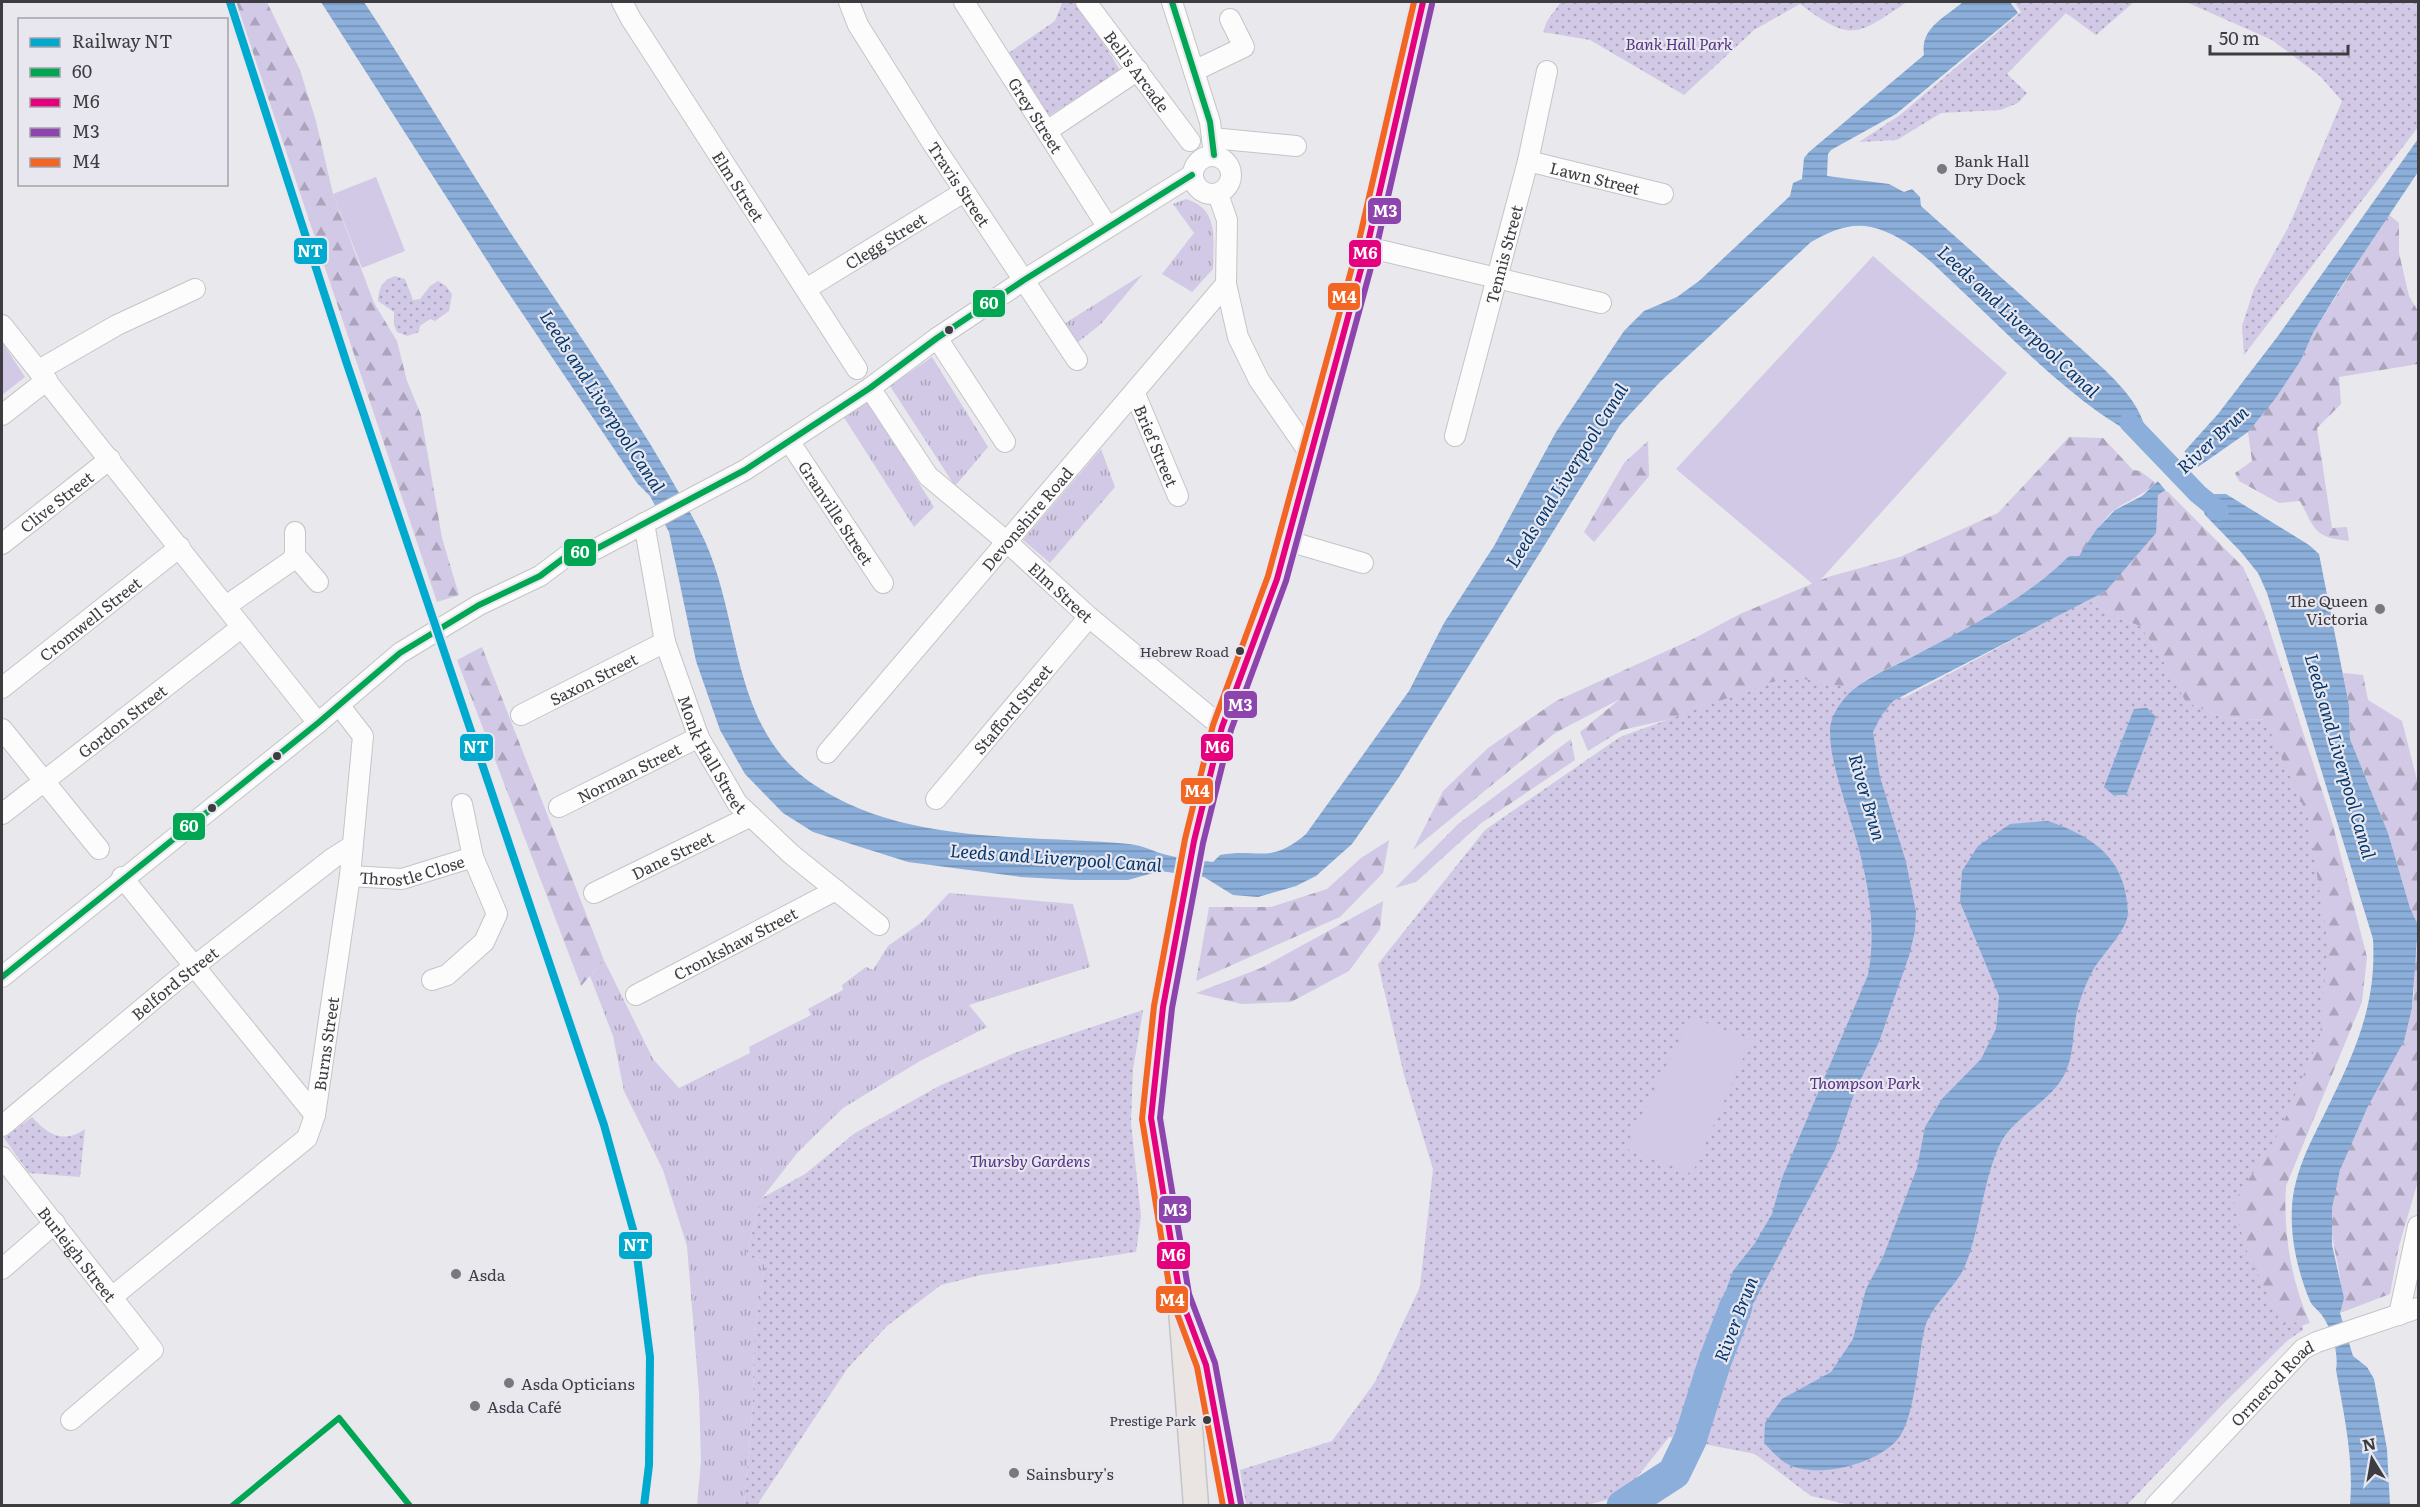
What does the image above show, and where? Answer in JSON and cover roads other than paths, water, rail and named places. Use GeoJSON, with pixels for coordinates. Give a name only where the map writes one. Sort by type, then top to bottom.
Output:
{"type":"FeatureCollection","features":[{"type":"Feature","properties":{"kind":"main road"},"geometry":{"type":"LineString","coordinates":[[1196,1506],[1180,1296],[1151,1118],[1166,996],[1194,841],[1222,727],[1288,541],[1367,247],[1422,2]]}},
{"type":"Feature","properties":{"kind":"main road"},"geometry":{"type":"LineString","coordinates":[[1180,1296],[1206,1365],[1232,1506]]}},
{"type":"Feature","properties":{"kind":"main road"},"geometry":{"type":"LineString","coordinates":[[1192,1332],[1216,1506]]}},
{"type":"Feature","properties":{"kind":"street","name":"Elm Street"},"geometry":{"type":"LineString","coordinates":[[622,2],[630,19],[857,369]]}},
{"type":"Feature","properties":{"kind":"street","name":"Travis Street"},"geometry":{"type":"LineString","coordinates":[[849,2],[858,25],[964,192],[1077,360]]}},
{"type":"Feature","properties":{"kind":"street","name":"Grey Street"},"geometry":{"type":"LineString","coordinates":[[964,2],[1107,226]]}},
{"type":"Feature","properties":{"kind":"street","name":"Bell's Arcade"},"geometry":{"type":"LineString","coordinates":[[1086,2],[1190,141]]}},
{"type":"Feature","properties":{"kind":"street"},"geometry":{"type":"LineString","coordinates":[[1172,2],[1210,122],[1213,146],[1227,162],[1232,176],[1229,184],[1218,194]]}},
{"type":"Feature","properties":{"kind":"street"},"geometry":{"type":"LineString","coordinates":[[1194,71],[1244,47],[1230,19]]}},
{"type":"Feature","properties":{"kind":"street"},"geometry":{"type":"LineString","coordinates":[[1047,131],[1138,70]]}},
{"type":"Feature","properties":{"kind":"street","name":"Tennis Street"},"geometry":{"type":"LineString","coordinates":[[1455,436],[1495,278],[1528,161],[1547,71]]}},
{"type":"Feature","properties":{"kind":"street"},"geometry":{"type":"LineString","coordinates":[[2,977],[122,877],[318,723],[400,653],[457,618],[540,576],[568,555],[596,549],[745,470],[870,388],[937,338],[1024,280],[1107,226],[1192,175],[1197,162],[1213,146],[1296,146]]}},
{"type":"Feature","properties":{"kind":"street","name":"Lawn Street"},"geometry":{"type":"LineString","coordinates":[[1528,161],[1663,194]]}},
{"type":"Feature","properties":{"kind":"street"},"geometry":{"type":"LineString","coordinates":[[1192,175],[1195,184],[1202,191],[1218,194]]}},
{"type":"Feature","properties":{"kind":"street","name":"Clegg Street"},"geometry":{"type":"LineString","coordinates":[[806,289],[964,192]]}},
{"type":"Feature","properties":{"kind":"street"},"geometry":{"type":"LineString","coordinates":[[1218,194],[1227,220],[1226,284],[1238,337],[1259,380],[1311,455]]}},
{"type":"Feature","properties":{"kind":"street"},"geometry":{"type":"LineString","coordinates":[[1367,247],[1601,303]]}},
{"type":"Feature","properties":{"kind":"street","name":"Devonshire Road"},"geometry":{"type":"LineString","coordinates":[[827,753],[1135,394],[1226,284]]}},
{"type":"Feature","properties":{"kind":"street"},"geometry":{"type":"LineString","coordinates":[[2,415],[43,375],[108,330],[195,289]]}},
{"type":"Feature","properties":{"kind":"street"},"geometry":{"type":"LineString","coordinates":[[2,324],[318,723]]}},
{"type":"Feature","properties":{"kind":"street"},"geometry":{"type":"LineString","coordinates":[[937,338],[1005,442]]}},
{"type":"Feature","properties":{"kind":"street","name":"Elm Street"},"geometry":{"type":"LineString","coordinates":[[870,388],[928,476],[1007,542],[1089,617],[1222,727]]}},
{"type":"Feature","properties":{"kind":"street","name":"Brief Street"},"geometry":{"type":"LineString","coordinates":[[1135,394],[1178,496]]}},
{"type":"Feature","properties":{"kind":"street","name":"Granville Street"},"geometry":{"type":"LineString","coordinates":[[789,441],[883,583]]}},
{"type":"Feature","properties":{"kind":"street","name":"Clive Street"},"geometry":{"type":"LineString","coordinates":[[2,544],[110,459]]}},
{"type":"Feature","properties":{"kind":"street","name":"Monk Hall Street"},"geometry":{"type":"LineString","coordinates":[[648,521],[665,642],[699,737],[737,803],[791,854],[879,925]]}},
{"type":"Feature","properties":{"kind":"street"},"geometry":{"type":"LineString","coordinates":[[226,606],[291,561],[295,555],[296,532]]}},
{"type":"Feature","properties":{"kind":"street"},"geometry":{"type":"LineString","coordinates":[[1288,541],[1364,563]]}},
{"type":"Feature","properties":{"kind":"street","name":"Cromwell Street"},"geometry":{"type":"LineString","coordinates":[[2,688],[180,547]]}},
{"type":"Feature","properties":{"kind":"street"},"geometry":{"type":"LineString","coordinates":[[295,555],[318,582]]}},
{"type":"Feature","properties":{"kind":"street","name":"Stafford Street"},"geometry":{"type":"LineString","coordinates":[[936,799],[1089,617]]}},
{"type":"Feature","properties":{"kind":"street","name":"Gordon Street"},"geometry":{"type":"LineString","coordinates":[[2,814],[242,627]]}},
{"type":"Feature","properties":{"kind":"street","name":"Saxon Street"},"geometry":{"type":"LineString","coordinates":[[521,715],[665,642]]}},
{"type":"Feature","properties":{"kind":"street","name":"Burns Street"},"geometry":{"type":"LineString","coordinates":[[112,1298],[308,1138],[315,1115],[350,876],[363,736],[339,705]]}},
{"type":"Feature","properties":{"kind":"street"},"geometry":{"type":"LineString","coordinates":[[2,729],[99,849]]}},
{"type":"Feature","properties":{"kind":"street","name":"Norman Street"},"geometry":{"type":"LineString","coordinates":[[559,807],[699,737]]}},
{"type":"Feature","properties":{"kind":"street","name":"Throstle Close"},"geometry":{"type":"LineString","coordinates":[[432,980],[447,975],[484,942],[497,914],[473,857],[462,804]]}},
{"type":"Feature","properties":{"kind":"street","name":"Dane Street"},"geometry":{"type":"LineString","coordinates":[[594,893],[751,816]]}},
{"type":"Feature","properties":{"kind":"street","name":"Belford Street"},"geometry":{"type":"LineString","coordinates":[[2,1126],[196,965],[333,858],[352,846]]}},
{"type":"Feature","properties":{"kind":"street","name":"Throstle Close"},"geometry":{"type":"LineString","coordinates":[[350,876],[402,879],[473,857]]}},
{"type":"Feature","properties":{"kind":"street"},"geometry":{"type":"LineString","coordinates":[[122,877],[196,965],[315,1115]]}},
{"type":"Feature","properties":{"kind":"street","name":"Cronkshaw Street"},"geometry":{"type":"LineString","coordinates":[[636,995],[836,890]]}},
{"type":"Feature","properties":{"kind":"street","name":"Burleigh Street"},"geometry":{"type":"LineString","coordinates":[[2,1157],[153,1350],[71,1420]]}},
{"type":"Feature","properties":{"kind":"street"},"geometry":{"type":"LineString","coordinates":[[2,1269],[55,1223]]}},
{"type":"Feature","properties":{"kind":"street"},"geometry":{"type":"LineString","coordinates":[[2399,1315],[2417,1238]]}},
{"type":"Feature","properties":{"kind":"street","name":"Ormerod Road"},"geometry":{"type":"LineString","coordinates":[[2155,1506],[2302,1349],[2418,1308]]}},
{"type":"Feature","properties":{"kind":"water"},"geometry":{"type":"Polygon","coordinates":[[[321,2],[364,2],[491,203],[655,452],[699,529],[713,561],[751,700],[765,731],[785,760],[813,784],[849,804],[886,818],[926,828],[966,834],[1129,844],[1162,854],[1213,862],[1220,855],[1264,854],[1294,844],[1306,834],[1409,691],[1444,623],[1494,546],[1556,432],[1624,331],[1644,311],[1677,297],[1699,281],[1790,196],[1793,183],[1802,179],[1804,158],[1809,152],[1924,55],[1926,38],[1935,24],[1963,2],[2010,2],[2018,13],[1896,114],[1831,150],[1828,154],[1827,176],[1889,184],[1904,192],[1912,189],[1920,197],[1921,206],[2113,378],[2138,410],[2148,440],[2101,414],[2076,395],[1921,253],[1885,231],[1863,226],[1840,229],[1811,242],[1660,382],[1620,425],[1399,777],[1352,844],[1316,876],[1296,886],[1258,897],[1233,895],[1204,877],[1160,871],[1128,880],[1073,880],[1021,877],[908,862],[813,832],[783,813],[745,774],[720,730],[696,661],[669,532],[650,496],[637,483],[499,279],[321,2]]]}},
{"type":"Feature","properties":{"kind":"water"},"geometry":{"type":"Polygon","coordinates":[[[2418,139],[2418,172],[2341,287],[2313,333],[2301,360],[2275,399],[2248,432],[2158,495],[2156,533],[2106,591],[1893,701],[1881,716],[1873,732],[1880,777],[1906,862],[1916,912],[1915,931],[1909,956],[1879,1042],[1855,1091],[1835,1150],[1729,1349],[1706,1345],[1733,1271],[1755,1243],[1772,1214],[1782,1178],[1868,975],[1872,936],[1869,896],[1861,857],[1832,753],[1830,731],[1832,719],[1838,707],[1854,689],[1868,679],[1996,612],[2034,586],[2069,556],[2079,556],[2096,530],[2115,510],[2142,496],[2156,483],[2218,414],[2278,336],[2418,139]]]}},
{"type":"Feature","properties":{"kind":"water"},"geometry":{"type":"Polygon","coordinates":[[[2198,494],[2226,494],[2309,545],[2319,554],[2349,705],[2350,739],[2388,833],[2410,908],[2418,925],[2412,1008],[2404,1041],[2368,1106],[2340,1170],[2332,1208],[2332,1245],[2344,1298],[2340,1313],[2353,1356],[2367,1367],[2374,1379],[2387,1449],[2390,1505],[2350,1505],[2351,1471],[2335,1349],[2328,1326],[2311,1303],[2302,1279],[2294,1243],[2292,1219],[2293,1195],[2303,1160],[2361,1031],[2371,987],[2373,939],[2267,593],[2258,573],[2205,515],[2198,494]]]}},
{"type":"Feature","properties":{"kind":"water"},"geometry":{"type":"Polygon","coordinates":[[[2147,708],[2156,717],[2126,795],[2113,795],[2104,787],[2134,709],[2147,708]]]}},
{"type":"Feature","properties":{"kind":"water"},"geometry":{"type":"Polygon","coordinates":[[[2048,821],[2080,834],[2104,852],[2114,864],[2126,894],[2128,913],[2124,927],[2093,970],[2084,989],[2076,1016],[2069,1064],[2060,1082],[2014,1125],[2000,1144],[1989,1174],[1975,1236],[1965,1266],[1933,1311],[1925,1327],[1912,1403],[1903,1431],[1887,1449],[1859,1463],[1827,1470],[1796,1468],[1784,1462],[1764,1443],[1765,1423],[1782,1399],[1831,1372],[1853,1339],[1866,1289],[1883,1257],[1917,1168],[1925,1127],[1942,1099],[1981,1059],[1996,1029],[1999,996],[1960,902],[1962,871],[1978,846],[2010,824],[2048,821]]]}},
{"type":"Feature","properties":{"kind":"waterway","name":"Leeds and Liverpool Canal"},"geometry":{"type":"LineString","coordinates":[[2129,422],[2198,494],[2219,511]]}},
{"type":"Feature","properties":{"kind":"waterway","name":"River Brun"},"geometry":{"type":"LineString","coordinates":[[1623,1506],[1674,1473],[1690,1440],[1715,1361],[1736,1306]]}},
{"type":"Feature","properties":{"kind":"rail line","name":"NT"},"geometry":{"type":"LineString","coordinates":[[230,2],[347,364],[604,1125],[634,1233],[650,1357],[649,1465],[644,1506]]}},
{"type":"Feature","properties":{"kind":"place","name":"Bank Hall Dry Dock"},"geometry":{"type":"Point","coordinates":[1942,169]}},
{"type":"Feature","properties":{"kind":"place","name":"The Queen Victoria"},"geometry":{"type":"Point","coordinates":[2380,609]}},
{"type":"Feature","properties":{"kind":"place","name":"Hebrew Road"},"geometry":{"type":"Point","coordinates":[1240,651]}},
{"type":"Feature","properties":{"kind":"place","name":"Asda"},"geometry":{"type":"Point","coordinates":[456,1274]}},
{"type":"Feature","properties":{"kind":"place","name":"Asda Opticians"},"geometry":{"type":"Point","coordinates":[509,1383]}},
{"type":"Feature","properties":{"kind":"place","name":"Asda Café"},"geometry":{"type":"Point","coordinates":[475,1406]}},
{"type":"Feature","properties":{"kind":"place","name":"Prestige Park"},"geometry":{"type":"Point","coordinates":[1207,1420]}},
{"type":"Feature","properties":{"kind":"place","name":"Sainsbury's"},"geometry":{"type":"Point","coordinates":[1014,1473]}},
{"type":"Feature","properties":{"kind":"park label","name":"Bank Hall Park"},"geometry":{"type":"Point","coordinates":[1679,43]}},
{"type":"Feature","properties":{"kind":"park label","name":"Thompson Park"},"geometry":{"type":"Point","coordinates":[1865,1082]}},
{"type":"Feature","properties":{"kind":"park label","name":"Thursby Gardens"},"geometry":{"type":"Point","coordinates":[1030,1160]}}]}
